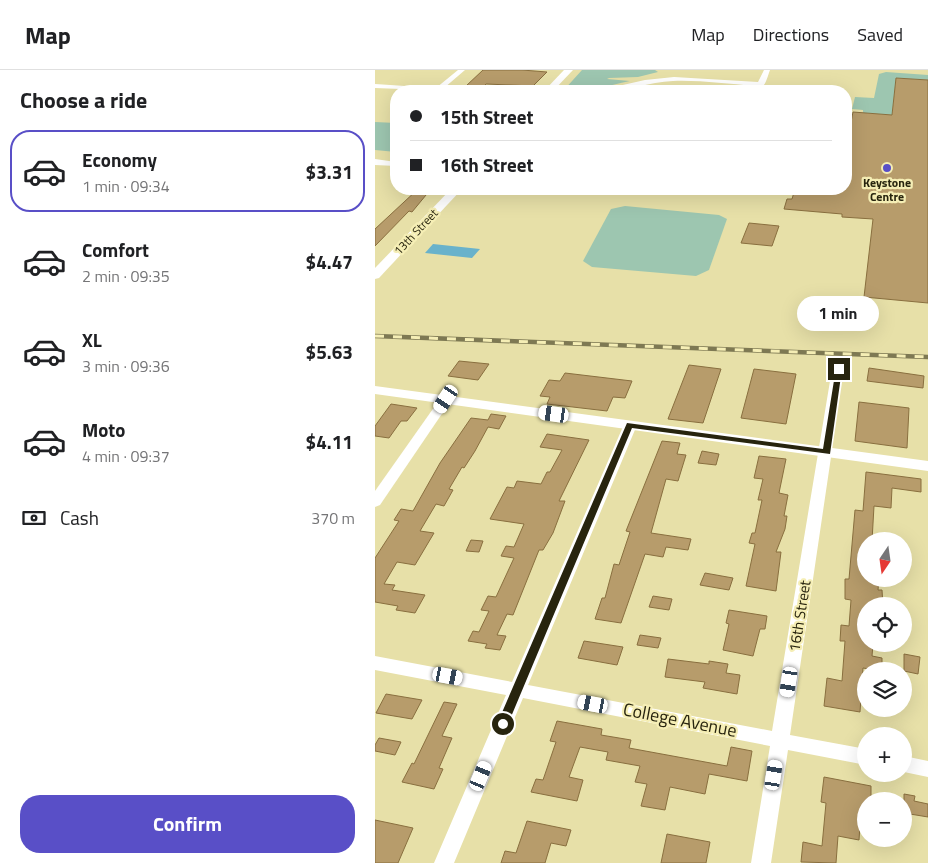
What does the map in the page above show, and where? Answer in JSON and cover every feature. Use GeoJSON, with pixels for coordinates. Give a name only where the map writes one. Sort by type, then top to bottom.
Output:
{"type":"FeatureCollection","features":[{"type":"Feature","properties":{"kind":"street"},"geometry":{"type":"LineString","coordinates":[[444,85],[461,70]]}},
{"type":"Feature","properties":{"kind":"street"},"geometry":{"type":"LineString","coordinates":[[554,85],[569,70]]}},
{"type":"Feature","properties":{"kind":"street"},"geometry":{"type":"LineString","coordinates":[[760,85],[767,70]]}},
{"type":"Feature","properties":{"kind":"street"},"geometry":{"type":"LineString","coordinates":[[637,85],[674,79],[747,85]]}},
{"type":"Feature","properties":{"kind":"street"},"geometry":{"type":"LineString","coordinates":[[663,85],[676,83],[731,85]]}},
{"type":"Feature","properties":{"kind":"street"},"geometry":{"type":"LineString","coordinates":[[375,86],[390,87]]}},
{"type":"Feature","properties":{"kind":"street"},"geometry":{"type":"LineString","coordinates":[[375,162],[390,163]]}},
{"type":"Feature","properties":{"kind":"street","name":"13th Street"},"geometry":{"type":"LineString","coordinates":[[375,275],[451,195]]}},
{"type":"Feature","properties":{"kind":"street","name":"16th Street"},"geometry":{"type":"LineString","coordinates":[[761,863],[839,369]]}},
{"type":"Feature","properties":{"kind":"street"},"geometry":{"type":"LineString","coordinates":[[375,390],[928,466]]}},
{"type":"Feature","properties":{"kind":"street"},"geometry":{"type":"LineString","coordinates":[[375,502],[446,399]]}},
{"type":"Feature","properties":{"kind":"street"},"geometry":{"type":"LineString","coordinates":[[444,863],[630,425]]}},
{"type":"Feature","properties":{"kind":"street","name":"College Avenue"},"geometry":{"type":"LineString","coordinates":[[375,663],[857,755]]}},
{"type":"Feature","properties":{"kind":"street"},"geometry":{"type":"LineString","coordinates":[[912,766],[928,769]]}},
{"type":"Feature","properties":{"kind":"green space"},"geometry":{"type":"Polygon","coordinates":[[[582,70],[655,70],[658,72],[638,77],[609,78],[607,79],[630,81],[610,85],[568,85],[582,70]]]}},
{"type":"Feature","properties":{"kind":"green space"},"geometry":{"type":"Polygon","coordinates":[[[886,72],[928,75],[928,80],[896,78],[892,115],[863,113],[863,110],[852,109],[855,97],[874,98],[879,74],[886,72]]]}},
{"type":"Feature","properties":{"kind":"green space"},"geometry":{"type":"Polygon","coordinates":[[[375,122],[390,123],[390,151],[375,150],[375,122]]]}},
{"type":"Feature","properties":{"kind":"green space"},"geometry":{"type":"Polygon","coordinates":[[[625,206],[719,215],[727,219],[709,270],[696,276],[592,267],[583,261],[611,209],[625,206]]]}},
{"type":"Feature","properties":{"kind":"water"},"geometry":{"type":"Polygon","coordinates":[[[433,244],[480,249],[472,258],[425,253],[433,244]]]}},
{"type":"Feature","properties":{"kind":"building"},"geometry":{"type":"Polygon","coordinates":[[[483,70],[547,72],[534,85],[467,85],[483,70]]]}},
{"type":"Feature","properties":{"kind":"building","name":"Keystone Centre"},"geometry":{"type":"Polygon","coordinates":[[[896,78],[928,80],[928,303],[864,297],[873,219],[842,217],[842,214],[784,209],[787,199],[792,199],[793,195],[852,195],[853,112],[892,115],[896,78]]]}},
{"type":"Feature","properties":{"kind":"building"},"geometry":{"type":"Polygon","coordinates":[[[412,195],[426,195],[412,212],[409,211],[375,246],[375,229],[412,195]]]}},
{"type":"Feature","properties":{"kind":"building"},"geometry":{"type":"Polygon","coordinates":[[[749,223],[779,226],[772,246],[741,243],[749,223]]]}},
{"type":"Feature","properties":{"kind":"building"},"geometry":{"type":"Polygon","coordinates":[[[459,361],[489,364],[478,380],[448,376],[459,361]]]}},
{"type":"Feature","properties":{"kind":"building"},"geometry":{"type":"Polygon","coordinates":[[[689,365],[721,369],[703,423],[668,419],[689,365]]]}},
{"type":"Feature","properties":{"kind":"building"},"geometry":{"type":"Polygon","coordinates":[[[869,368],[924,376],[923,388],[867,381],[869,368]]]}},
{"type":"Feature","properties":{"kind":"building"},"geometry":{"type":"Polygon","coordinates":[[[754,369],[796,374],[786,424],[741,418],[754,369]]]}},
{"type":"Feature","properties":{"kind":"building"},"geometry":{"type":"Polygon","coordinates":[[[565,373],[632,381],[625,398],[613,397],[607,411],[547,404],[550,397],[540,396],[549,380],[560,381],[565,373]]]}},
{"type":"Feature","properties":{"kind":"building"},"geometry":{"type":"Polygon","coordinates":[[[859,402],[909,408],[907,448],[855,441],[859,402]]]}},
{"type":"Feature","properties":{"kind":"building"},"geometry":{"type":"Polygon","coordinates":[[[391,404],[417,408],[407,421],[401,421],[389,438],[375,436],[375,426],[391,404]]]}},
{"type":"Feature","properties":{"kind":"building"},"geometry":{"type":"Polygon","coordinates":[[[491,414],[506,416],[499,429],[488,427],[475,451],[464,468],[462,467],[449,489],[453,490],[444,506],[436,504],[420,531],[434,533],[415,565],[397,562],[384,584],[395,585],[392,590],[425,595],[415,613],[396,610],[398,606],[375,602],[375,558],[399,521],[394,520],[401,509],[413,511],[440,463],[471,418],[488,420],[491,414]]]}},
{"type":"Feature","properties":{"kind":"building"},"geometry":{"type":"Polygon","coordinates":[[[547,434],[589,440],[559,501],[565,501],[553,533],[543,550],[539,550],[513,615],[507,614],[497,635],[506,636],[500,650],[485,648],[487,644],[468,641],[473,631],[479,632],[489,611],[481,610],[488,596],[496,597],[514,558],[501,556],[506,546],[514,547],[524,524],[490,519],[507,487],[514,488],[517,481],[541,484],[547,472],[550,472],[562,450],[540,447],[547,434]]]}},
{"type":"Feature","properties":{"kind":"building"},"geometry":{"type":"Polygon","coordinates":[[[662,441],[680,443],[677,454],[686,455],[678,481],[666,479],[651,533],[691,539],[688,550],[666,547],[663,557],[645,554],[621,623],[595,619],[602,598],[605,598],[614,564],[619,565],[630,532],[626,531],[662,441]]]}},
{"type":"Feature","properties":{"kind":"building"},"geometry":{"type":"Polygon","coordinates":[[[702,451],[719,454],[716,465],[698,463],[702,451]]]}},
{"type":"Feature","properties":{"kind":"building"},"geometry":{"type":"Polygon","coordinates":[[[759,456],[786,459],[779,493],[788,495],[784,516],[787,516],[785,529],[776,552],[781,552],[776,591],[746,586],[755,544],[749,543],[752,533],[755,533],[762,500],[758,500],[763,479],[754,478],[759,456]]]}},
{"type":"Feature","properties":{"kind":"building"},"geometry":{"type":"Polygon","coordinates":[[[866,472],[921,479],[921,492],[892,488],[891,508],[874,506],[873,532],[857,532],[857,588],[878,588],[878,590],[882,590],[882,597],[857,597],[857,652],[872,652],[872,656],[882,658],[882,662],[857,662],[857,712],[824,706],[827,678],[842,681],[845,641],[840,641],[841,625],[849,626],[851,600],[845,599],[845,579],[849,579],[855,510],[863,511],[866,472]]]}},
{"type":"Feature","properties":{"kind":"building"},"geometry":{"type":"Polygon","coordinates":[[[471,540],[483,541],[479,552],[466,551],[471,540]]]}},
{"type":"Feature","properties":{"kind":"building"},"geometry":{"type":"Polygon","coordinates":[[[705,573],[733,578],[729,590],[700,585],[705,573]]]}},
{"type":"Feature","properties":{"kind":"building"},"geometry":{"type":"Polygon","coordinates":[[[653,596],[672,599],[669,610],[649,607],[653,596]]]}},
{"type":"Feature","properties":{"kind":"building"},"geometry":{"type":"Polygon","coordinates":[[[729,610],[767,616],[765,629],[760,629],[753,656],[723,650],[729,624],[726,623],[729,610]]]}},
{"type":"Feature","properties":{"kind":"building"},"geometry":{"type":"Polygon","coordinates":[[[640,635],[661,638],[658,648],[637,645],[640,635]]]}},
{"type":"Feature","properties":{"kind":"building"},"geometry":{"type":"Polygon","coordinates":[[[584,641],[623,647],[617,665],[578,658],[584,641]]]}},
{"type":"Feature","properties":{"kind":"building"},"geometry":{"type":"Polygon","coordinates":[[[904,654],[920,657],[918,674],[912,673],[912,662],[904,662],[904,654]]]}},
{"type":"Feature","properties":{"kind":"building"},"geometry":{"type":"Polygon","coordinates":[[[668,659],[709,664],[709,661],[728,664],[726,673],[740,675],[737,694],[703,688],[705,682],[665,677],[668,659]]]}},
{"type":"Feature","properties":{"kind":"building"},"geometry":{"type":"Polygon","coordinates":[[[386,694],[422,700],[412,719],[376,713],[386,694]]]}},
{"type":"Feature","properties":{"kind":"building"},"geometry":{"type":"Polygon","coordinates":[[[444,702],[457,704],[442,736],[452,738],[439,768],[443,769],[434,789],[402,782],[412,763],[414,764],[444,702]]]}},
{"type":"Feature","properties":{"kind":"building"},"geometry":{"type":"Polygon","coordinates":[[[557,721],[602,729],[601,735],[631,740],[629,748],[727,766],[731,747],[752,751],[747,781],[709,774],[705,794],[670,787],[665,810],[641,806],[647,784],[635,782],[640,766],[606,760],[608,752],[580,747],[569,777],[583,780],[577,801],[531,792],[536,779],[543,780],[556,742],[550,741],[557,721]]]}},
{"type":"Feature","properties":{"kind":"building"},"geometry":{"type":"Polygon","coordinates":[[[379,738],[401,742],[395,755],[375,751],[375,745],[379,738]]]}},
{"type":"Feature","properties":{"kind":"building"},"geometry":{"type":"Polygon","coordinates":[[[824,777],[871,786],[871,792],[857,792],[857,840],[838,836],[836,863],[801,862],[803,842],[822,846],[826,803],[821,802],[824,777]]]}},
{"type":"Feature","properties":{"kind":"building"},"geometry":{"type":"Polygon","coordinates":[[[912,795],[915,796],[914,801],[928,804],[928,817],[912,814],[912,795]]]}},
{"type":"Feature","properties":{"kind":"building"},"geometry":{"type":"Polygon","coordinates":[[[375,820],[413,828],[398,863],[375,863],[375,820]]]}},
{"type":"Feature","properties":{"kind":"building"},"geometry":{"type":"Polygon","coordinates":[[[527,821],[571,830],[566,846],[551,843],[545,863],[501,863],[505,851],[516,853],[527,821]]]}},
{"type":"Feature","properties":{"kind":"building"},"geometry":{"type":"Polygon","coordinates":[[[667,834],[710,842],[706,863],[661,863],[667,834]]]}},
{"type":"Feature","properties":{"kind":"railway"},"geometry":{"type":"LineString","coordinates":[[375,336],[928,357]]}},
{"type":"Feature","properties":{"kind":"place","name":"Keystone Centre"},"geometry":{"type":"Point","coordinates":[887,168]}},
{"type":"Feature","properties":{"kind":"route"},"geometry":{"type":"LineString","coordinates":[[503,724],[630,425],[827,452],[839,369]]}}]}
